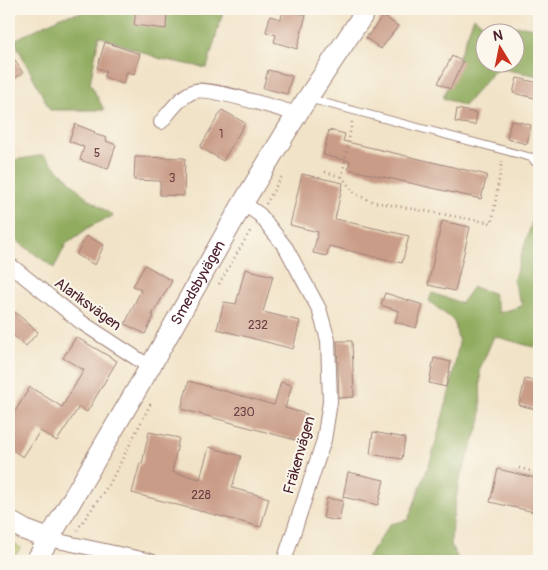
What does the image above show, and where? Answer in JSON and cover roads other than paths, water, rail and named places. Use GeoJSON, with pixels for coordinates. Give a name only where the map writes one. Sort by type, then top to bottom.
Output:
{"type":"FeatureCollection","features":[{"type":"Feature","properties":{"kind":"main road","name":"Smedsbyvägen"},"geometry":{"type":"LineString","coordinates":[[36,561],[243,204],[302,106],[367,9]]}},
{"type":"Feature","properties":{"kind":"main road"},"geometry":{"type":"LineString","coordinates":[[9,521],[48,539]]}},
{"type":"Feature","properties":{"kind":"street"},"geometry":{"type":"LineString","coordinates":[[161,122],[184,97],[196,90],[302,106]]}},
{"type":"Feature","properties":{"kind":"street","name":"Fräkenvägen"},"geometry":{"type":"LineString","coordinates":[[243,204],[260,215],[286,248],[319,309],[328,340],[330,402],[324,440],[284,561]]}},
{"type":"Feature","properties":{"kind":"street","name":"Alariksvägen"},"geometry":{"type":"LineString","coordinates":[[9,264],[81,322],[150,367]]}},
{"type":"Feature","properties":{"kind":"street"},"geometry":{"type":"LineString","coordinates":[[48,539],[151,561]]}},
{"type":"Feature","properties":{"kind":"lane"},"geometry":{"type":"LineString","coordinates":[[302,106],[355,111],[538,159]]}}]}
